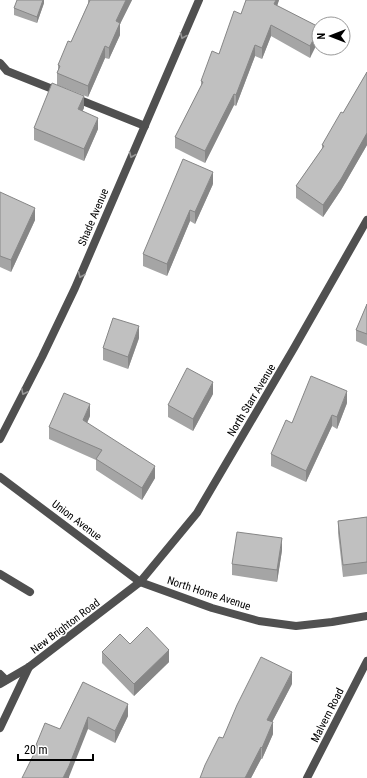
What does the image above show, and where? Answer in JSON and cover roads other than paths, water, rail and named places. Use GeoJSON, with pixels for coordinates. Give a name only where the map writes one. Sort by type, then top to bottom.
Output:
{"type":"FeatureCollection","features":[{"type":"Feature","properties":{"kind":"street","name":"Shade Avenue"},"geometry":{"type":"LineString","coordinates":[[0,439],[75,288],[199,0]]}},
{"type":"Feature","properties":{"kind":"street"},"geometry":{"type":"LineString","coordinates":[[0,63],[7,70],[145,126]]}},
{"type":"Feature","properties":{"kind":"street","name":"North Starr Avenue"},"geometry":{"type":"LineString","coordinates":[[140,582],[197,513],[367,220]]}},
{"type":"Feature","properties":{"kind":"street","name":"Union Avenue"},"geometry":{"type":"LineString","coordinates":[[0,477],[140,582]]}},
{"type":"Feature","properties":{"kind":"street"},"geometry":{"type":"LineString","coordinates":[[0,574],[30,592]]}},
{"type":"Feature","properties":{"kind":"street","name":"North Home Avenue"},"geometry":{"type":"LineString","coordinates":[[140,582],[212,608],[259,621],[296,626],[367,616]]}},
{"type":"Feature","properties":{"kind":"street","name":"New Brighton Road"},"geometry":{"type":"LineString","coordinates":[[3,682],[29,667],[140,582]]}},
{"type":"Feature","properties":{"kind":"street","name":"Malvern Road"},"geometry":{"type":"LineString","coordinates":[[307,778],[367,661]]}},
{"type":"Feature","properties":{"kind":"street"},"geometry":{"type":"LineString","coordinates":[[0,728],[29,667]]}},
{"type":"Feature","properties":{"kind":"street"},"geometry":{"type":"LineString","coordinates":[[0,674],[3,682]]}}]}
